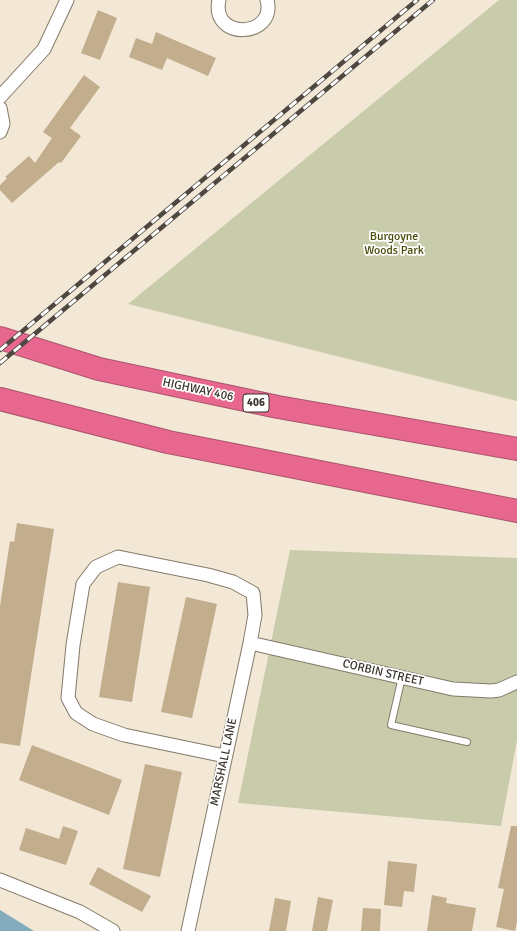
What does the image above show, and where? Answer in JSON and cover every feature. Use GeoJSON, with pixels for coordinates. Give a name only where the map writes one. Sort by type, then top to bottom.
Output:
{"type":"FeatureCollection","features":[{"type":"Feature","properties":{"kind":"highway","name":"HIGHWAY 406"},"geometry":{"type":"LineString","coordinates":[[0,338],[99,369],[130,376],[278,407],[517,449]]}},
{"type":"Feature","properties":{"kind":"highway"},"geometry":{"type":"LineString","coordinates":[[0,398],[168,442],[517,511]]}},
{"type":"Feature","properties":{"kind":"street"},"geometry":{"type":"LineString","coordinates":[[0,97],[44,49],[67,0]]}},
{"type":"Feature","properties":{"kind":"street"},"geometry":{"type":"LineString","coordinates":[[215,2],[219,13],[228,26],[244,31],[252,29],[264,19],[267,12],[267,0]]}},
{"type":"Feature","properties":{"kind":"street"},"geometry":{"type":"LineString","coordinates":[[0,108],[3,124],[0,132]]}},
{"type":"Feature","properties":{"kind":"street","name":"MARSHALL LANE"},"geometry":{"type":"LineString","coordinates":[[188,931],[250,643],[255,614],[252,593],[233,582],[208,575],[118,557],[96,567],[83,584],[73,645],[68,698],[76,713],[92,724],[124,735],[225,756]]}},
{"type":"Feature","properties":{"kind":"street","name":"CORBIN STREET"},"geometry":{"type":"LineString","coordinates":[[250,643],[453,689],[491,691],[499,690],[517,682]]}},
{"type":"Feature","properties":{"kind":"street"},"geometry":{"type":"LineString","coordinates":[[0,880],[80,912],[112,931]]}},
{"type":"Feature","properties":{"kind":"lane"},"geometry":{"type":"LineString","coordinates":[[402,677],[391,725],[467,742]]}},
{"type":"Feature","properties":{"kind":"green space","name":"Burgoyne Woods Park"},"geometry":{"type":"Polygon","coordinates":[[[499,0],[517,0],[517,401],[128,304],[499,0]]]}},
{"type":"Feature","properties":{"kind":"green space"},"geometry":{"type":"Polygon","coordinates":[[[290,550],[517,558],[517,740],[501,826],[238,803],[290,550]]]}},
{"type":"Feature","properties":{"kind":"water"},"geometry":{"type":"Polygon","coordinates":[[[0,910],[34,931],[0,931],[0,910]]]}},
{"type":"Feature","properties":{"kind":"building"},"geometry":{"type":"Polygon","coordinates":[[[98,10],[117,18],[100,60],[81,53],[98,10]]]}},
{"type":"Feature","properties":{"kind":"building"},"geometry":{"type":"Polygon","coordinates":[[[156,32],[216,58],[208,76],[167,58],[162,70],[129,57],[136,38],[152,44],[156,32]]]}},
{"type":"Feature","properties":{"kind":"building"},"geometry":{"type":"Polygon","coordinates":[[[84,75],[100,87],[70,128],[81,136],[61,163],[59,162],[12,203],[0,190],[0,185],[7,178],[5,177],[29,156],[35,163],[52,138],[43,132],[84,75]]]}},
{"type":"Feature","properties":{"kind":"building"},"geometry":{"type":"Polygon","coordinates":[[[17,523],[54,529],[20,746],[0,743],[0,606],[10,541],[14,542],[17,523]]]}},
{"type":"Feature","properties":{"kind":"building"},"geometry":{"type":"Polygon","coordinates":[[[118,582],[150,587],[132,702],[99,697],[118,582]]]}},
{"type":"Feature","properties":{"kind":"building"},"geometry":{"type":"Polygon","coordinates":[[[186,597],[217,604],[192,718],[161,712],[186,597]]]}},
{"type":"Feature","properties":{"kind":"building"},"geometry":{"type":"Polygon","coordinates":[[[32,745],[122,780],[109,815],[19,780],[32,745]]]}},
{"type":"Feature","properties":{"kind":"building"},"geometry":{"type":"Polygon","coordinates":[[[145,764],[182,772],[160,877],[123,869],[145,764]]]}},
{"type":"Feature","properties":{"kind":"building"},"geometry":{"type":"Polygon","coordinates":[[[63,826],[78,831],[66,865],[19,850],[26,828],[59,839],[63,826]]]}},
{"type":"Feature","properties":{"kind":"building"},"geometry":{"type":"Polygon","coordinates":[[[511,826],[517,826],[517,922],[515,931],[496,927],[504,889],[498,888],[511,826]]]}},
{"type":"Feature","properties":{"kind":"building"},"geometry":{"type":"Polygon","coordinates":[[[388,861],[417,864],[414,892],[404,891],[402,907],[384,905],[388,861]]]}},
{"type":"Feature","properties":{"kind":"building"},"geometry":{"type":"Polygon","coordinates":[[[98,867],[151,896],[142,912],[89,884],[98,867]]]}},
{"type":"Feature","properties":{"kind":"building"},"geometry":{"type":"Polygon","coordinates":[[[432,895],[447,898],[446,903],[476,908],[472,931],[427,931],[432,895]]]}},
{"type":"Feature","properties":{"kind":"building"},"geometry":{"type":"Polygon","coordinates":[[[318,897],[333,900],[327,931],[312,931],[318,897]]]}},
{"type":"Feature","properties":{"kind":"building"},"geometry":{"type":"Polygon","coordinates":[[[275,898],[291,901],[286,931],[269,931],[275,898]]]}},
{"type":"Feature","properties":{"kind":"building"},"geometry":{"type":"Polygon","coordinates":[[[363,908],[381,909],[380,931],[361,931],[363,908]]]}},
{"type":"Feature","properties":{"kind":"railway"},"geometry":{"type":"LineString","coordinates":[[0,350],[417,0]]}},
{"type":"Feature","properties":{"kind":"railway"},"geometry":{"type":"LineString","coordinates":[[0,363],[433,0]]}}]}
